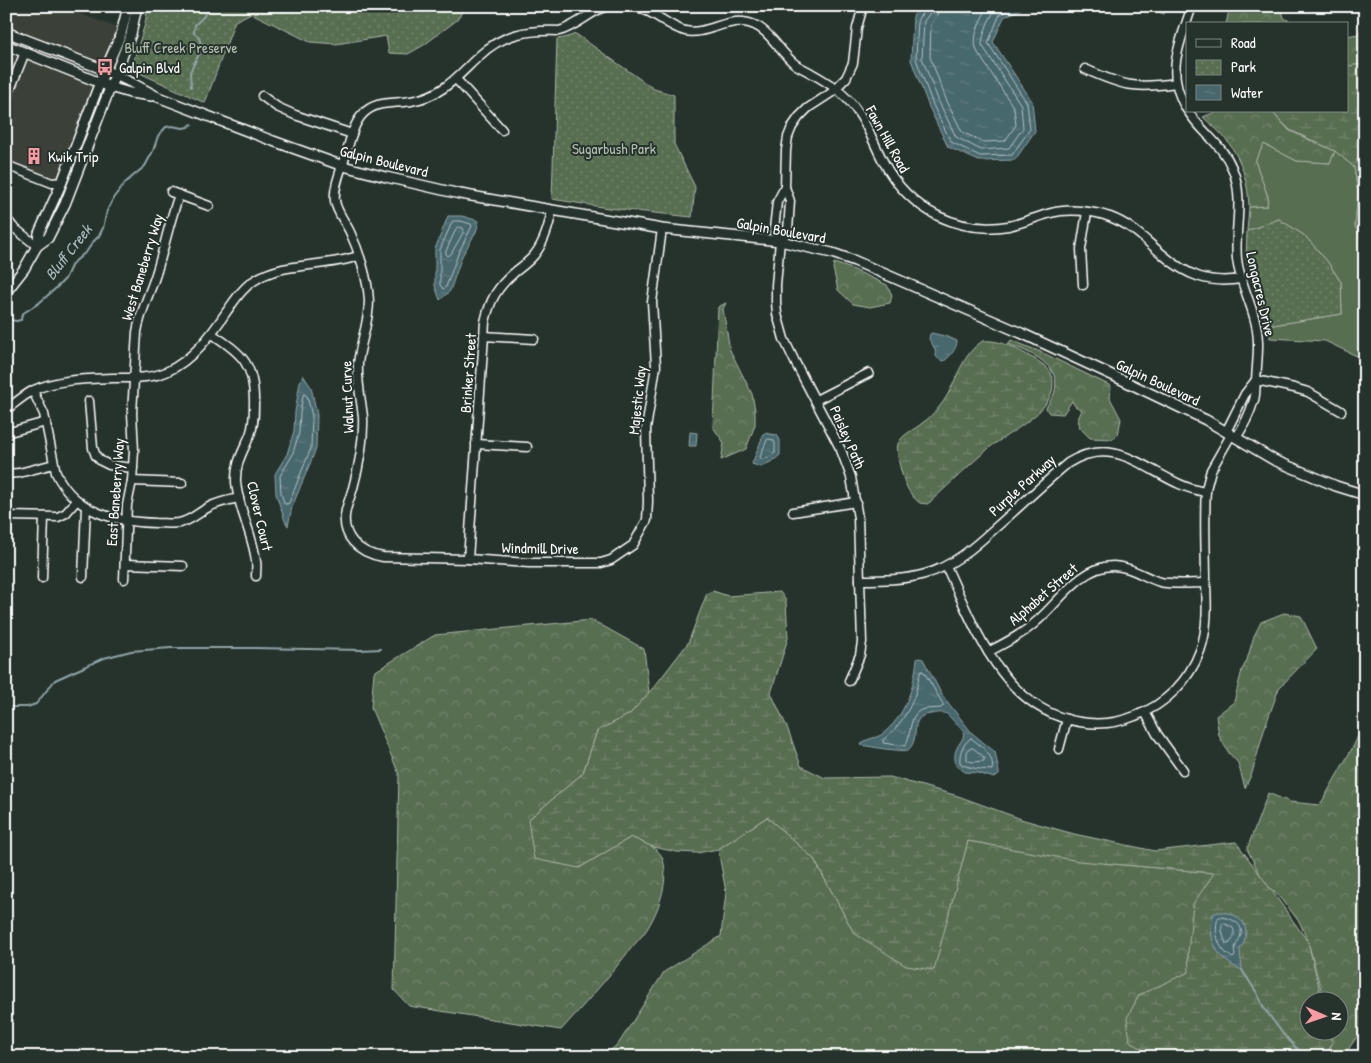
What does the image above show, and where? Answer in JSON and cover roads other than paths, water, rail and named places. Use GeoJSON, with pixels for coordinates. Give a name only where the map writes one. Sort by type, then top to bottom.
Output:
{"type":"FeatureCollection","features":[{"type":"Feature","properties":{"kind":"street"},"geometry":{"type":"LineString","coordinates":[[6,292],[24,269],[37,246],[39,233],[62,182],[105,70],[122,34],[128,6]]}},
{"type":"Feature","properties":{"kind":"street"},"geometry":{"type":"LineString","coordinates":[[37,246],[48,238],[65,204],[131,34],[137,6]]}},
{"type":"Feature","properties":{"kind":"street"},"geometry":{"type":"LineString","coordinates":[[343,166],[358,120],[362,114],[375,106],[427,97],[456,79],[490,47],[508,37],[525,32],[565,30],[595,10],[607,6]]}},
{"type":"Feature","properties":{"kind":"street","name":"Fawn Hill Road"},"geometry":{"type":"LineString","coordinates":[[634,6],[649,11],[672,27],[689,32],[706,30],[733,22],[745,22],[760,27],[795,64],[837,88],[848,98],[858,112],[883,163],[894,179],[912,199],[937,216],[965,225],[992,228],[1023,223],[1052,213],[1073,211],[1109,216],[1133,228],[1177,267],[1192,275],[1206,280],[1225,281],[1241,279]]}},
{"type":"Feature","properties":{"kind":"street"},"geometry":{"type":"LineString","coordinates":[[785,187],[776,202],[774,229],[780,241],[788,231],[790,201],[785,187],[786,150],[792,127],[808,108],[837,88],[846,78],[853,63],[857,28],[863,6]]}},
{"type":"Feature","properties":{"kind":"street","name":"Longacres Drive"},"geometry":{"type":"LineString","coordinates":[[1186,22],[1192,6]]}},
{"type":"Feature","properties":{"kind":"street","name":"Longacres Drive"},"geometry":{"type":"LineString","coordinates":[[1186,22],[1178,44],[1176,61],[1176,83],[1186,108]]}},
{"type":"Feature","properties":{"kind":"street","name":"Galpin Boulevard"},"geometry":{"type":"LineString","coordinates":[[6,32],[105,70],[132,82],[158,97],[343,166],[460,194],[662,229],[780,241],[855,261],[1021,333],[1114,376],[1206,420],[1274,460],[1336,486],[1365,495]]}},
{"type":"Feature","properties":{"kind":"street","name":"Galpin Boulevard"},"geometry":{"type":"LineString","coordinates":[[6,45],[111,87],[130,93],[158,97]]}},
{"type":"Feature","properties":{"kind":"street"},"geometry":{"type":"LineString","coordinates":[[6,100],[25,52]]}},
{"type":"Feature","properties":{"kind":"street"},"geometry":{"type":"LineString","coordinates":[[1085,69],[1113,82],[1132,86],[1156,86],[1176,83]]}},
{"type":"Feature","properties":{"kind":"street"},"geometry":{"type":"LineString","coordinates":[[456,79],[502,130]]}},
{"type":"Feature","properties":{"kind":"street"},"geometry":{"type":"LineString","coordinates":[[262,96],[286,112],[352,134]]}},
{"type":"Feature","properties":{"kind":"street","name":"Longacres Drive"},"geometry":{"type":"LineString","coordinates":[[1189,112],[1224,154],[1237,181],[1239,196],[1237,260],[1241,279],[1255,318],[1258,338],[1259,354],[1255,398],[1243,428],[1231,435]]}},
{"type":"Feature","properties":{"kind":"street"},"geometry":{"type":"LineString","coordinates":[[6,165],[52,182],[62,182]]}},
{"type":"Feature","properties":{"kind":"street","name":"Walnut Curve"},"geometry":{"type":"LineString","coordinates":[[343,166],[337,182],[335,200],[337,209],[349,230],[368,289],[368,313],[358,367],[358,383],[363,417],[362,441],[355,478],[346,509],[345,523],[351,540],[364,552],[373,555],[383,557],[468,559]]}},
{"type":"Feature","properties":{"kind":"street","name":"West Baneberry Way"},"geometry":{"type":"LineString","coordinates":[[135,378],[139,320],[155,278],[171,217],[175,193],[209,206]]}},
{"type":"Feature","properties":{"kind":"street","name":"Brinker Street"},"geometry":{"type":"LineString","coordinates":[[468,559],[485,322],[488,309],[494,296],[503,284],[535,254],[547,232],[552,210]]}},
{"type":"Feature","properties":{"kind":"street"},"geometry":{"type":"LineString","coordinates":[[1083,285],[1081,249],[1087,212]]}},
{"type":"Feature","properties":{"kind":"street"},"geometry":{"type":"LineString","coordinates":[[6,218],[13,227],[37,246]]}},
{"type":"Feature","properties":{"kind":"street","name":"Majestic Way"},"geometry":{"type":"LineString","coordinates":[[611,560],[633,545],[647,520],[646,429],[656,366],[652,302],[662,229]]}},
{"type":"Feature","properties":{"kind":"street","name":"Paisley Path"},"geometry":{"type":"LineString","coordinates":[[780,241],[776,285],[777,314],[780,328],[846,463],[856,502],[861,649],[848,681]]}},
{"type":"Feature","properties":{"kind":"street"},"geometry":{"type":"LineString","coordinates":[[6,410],[33,391],[52,384],[84,379],[135,378],[165,372],[177,366],[195,352],[212,334],[239,294],[256,279],[297,266],[335,263],[358,256]]}},
{"type":"Feature","properties":{"kind":"street","name":"Clover Court"},"geometry":{"type":"LineString","coordinates":[[212,334],[233,348],[242,357],[248,366],[254,386],[253,426],[239,460],[236,483],[254,550],[256,576]]}},
{"type":"Feature","properties":{"kind":"street"},"geometry":{"type":"LineString","coordinates":[[484,336],[534,339]]}},
{"type":"Feature","properties":{"kind":"street"},"geometry":{"type":"LineString","coordinates":[[816,400],[869,373]]}},
{"type":"Feature","properties":{"kind":"street","name":"East Baneberry Way"},"geometry":{"type":"LineString","coordinates":[[124,579],[127,505],[132,480],[134,450],[132,413],[135,378]]}},
{"type":"Feature","properties":{"kind":"street"},"geometry":{"type":"LineString","coordinates":[[1256,380],[1308,392],[1340,411]]}},
{"type":"Feature","properties":{"kind":"street","name":"Longacres Drive"},"geometry":{"type":"LineString","coordinates":[[1231,435],[1245,394],[1256,380]]}},
{"type":"Feature","properties":{"kind":"street"},"geometry":{"type":"LineString","coordinates":[[33,391],[42,408],[46,422],[56,473],[64,488],[86,507],[102,515],[126,521],[178,523],[188,520],[210,507],[239,498]]}},
{"type":"Feature","properties":{"kind":"street"},"geometry":{"type":"LineString","coordinates":[[89,401],[93,448],[96,456],[109,465],[133,468]]}},
{"type":"Feature","properties":{"kind":"street"},"geometry":{"type":"LineString","coordinates":[[6,433],[46,422]]}},
{"type":"Feature","properties":{"kind":"street"},"geometry":{"type":"LineString","coordinates":[[946,566],[978,636],[988,652],[1009,682],[1041,709],[1067,719],[1086,723],[1108,723],[1131,718],[1145,712],[1170,695],[1183,681],[1194,664],[1204,640],[1206,627],[1206,492],[1211,470],[1231,435]]}},
{"type":"Feature","properties":{"kind":"street"},"geometry":{"type":"LineString","coordinates":[[476,444],[527,447]]}},
{"type":"Feature","properties":{"kind":"street","name":"Purple Parkway"},"geometry":{"type":"LineString","coordinates":[[860,580],[911,577],[946,566],[960,558],[977,544],[1068,463],[1090,452],[1100,451],[1121,454],[1185,487],[1206,492]]}},
{"type":"Feature","properties":{"kind":"street"},"geometry":{"type":"LineString","coordinates":[[6,474],[20,473],[54,464]]}},
{"type":"Feature","properties":{"kind":"street"},"geometry":{"type":"LineString","coordinates":[[132,480],[182,484]]}},
{"type":"Feature","properties":{"kind":"street"},"geometry":{"type":"LineString","coordinates":[[6,516],[58,517],[66,513],[78,500]]}},
{"type":"Feature","properties":{"kind":"street"},"geometry":{"type":"LineString","coordinates":[[793,512],[856,502]]}},
{"type":"Feature","properties":{"kind":"street"},"geometry":{"type":"LineString","coordinates":[[83,577],[86,507]]}},
{"type":"Feature","properties":{"kind":"street"},"geometry":{"type":"LineString","coordinates":[[42,578],[44,517]]}},
{"type":"Feature","properties":{"kind":"street","name":"Windmill Drive"},"geometry":{"type":"LineString","coordinates":[[468,559],[529,563],[601,563],[611,560]]}},
{"type":"Feature","properties":{"kind":"street","name":"Alphabet Street"},"geometry":{"type":"LineString","coordinates":[[988,652],[1037,622],[1071,586],[1090,572],[1108,563],[1167,583],[1206,583]]}},
{"type":"Feature","properties":{"kind":"street"},"geometry":{"type":"LineString","coordinates":[[125,564],[183,566]]}},
{"type":"Feature","properties":{"kind":"street"},"geometry":{"type":"LineString","coordinates":[[1145,712],[1157,734],[1183,770]]}},
{"type":"Feature","properties":{"kind":"street"},"geometry":{"type":"LineString","coordinates":[[1058,749],[1067,719]]}},
{"type":"Feature","properties":{"kind":"water"},"geometry":{"type":"Polygon","coordinates":[[[922,6],[1067,6],[1052,11],[1023,8],[1004,17],[993,42],[1032,101],[1035,131],[1015,160],[979,161],[948,147],[929,107],[911,60],[913,16],[922,6]]]}},
{"type":"Feature","properties":{"kind":"water"},"geometry":{"type":"Polygon","coordinates":[[[1141,6],[1168,6],[1164,14],[1141,6]]]}},
{"type":"Feature","properties":{"kind":"water"},"geometry":{"type":"Polygon","coordinates":[[[448,216],[462,216],[479,221],[476,232],[462,256],[450,291],[440,300],[435,286],[435,249],[448,216]]]}},
{"type":"Feature","properties":{"kind":"water"},"geometry":{"type":"Polygon","coordinates":[[[932,333],[957,341],[953,352],[944,361],[936,356],[935,349],[929,339],[932,333]]]}},
{"type":"Feature","properties":{"kind":"water"},"geometry":{"type":"Polygon","coordinates":[[[303,375],[311,387],[317,415],[316,449],[292,507],[288,526],[276,494],[275,474],[287,454],[294,431],[295,412],[303,375]]]}},
{"type":"Feature","properties":{"kind":"water"},"geometry":{"type":"Polygon","coordinates":[[[690,432],[697,433],[696,446],[689,446],[690,432]]]}},
{"type":"Feature","properties":{"kind":"water"},"geometry":{"type":"Polygon","coordinates":[[[764,433],[777,435],[780,441],[780,455],[761,467],[752,464],[764,433]]]}},
{"type":"Feature","properties":{"kind":"water"},"geometry":{"type":"Polygon","coordinates":[[[917,659],[923,659],[942,695],[972,733],[995,752],[999,775],[994,778],[978,773],[965,772],[956,765],[956,751],[964,732],[945,713],[931,714],[919,719],[912,746],[907,751],[861,745],[867,740],[881,735],[902,711],[911,691],[917,659]]]}},
{"type":"Feature","properties":{"kind":"water"},"geometry":{"type":"Polygon","coordinates":[[[1218,912],[1234,916],[1243,922],[1246,932],[1245,940],[1240,949],[1242,970],[1226,961],[1216,948],[1211,932],[1211,923],[1213,914],[1218,912]]]}},
{"type":"Feature","properties":{"kind":"waterway","name":"Bluff Creek"},"geometry":{"type":"LineString","coordinates":[[191,87],[190,72],[201,46],[199,37],[194,33],[195,25],[204,16],[209,6]]}},
{"type":"Feature","properties":{"kind":"waterway","name":"Bluff Creek"},"geometry":{"type":"LineString","coordinates":[[6,319],[21,320],[22,314],[39,303],[65,279],[72,264],[87,251],[99,236],[107,211],[114,197],[125,183],[145,166],[158,136],[166,127],[183,128],[192,124]]}},
{"type":"Feature","properties":{"kind":"waterway"},"geometry":{"type":"LineString","coordinates":[[6,707],[27,707],[36,704],[55,680],[104,658],[131,651],[171,648],[381,649]]}},
{"type":"Feature","properties":{"kind":"waterway"},"geometry":{"type":"LineString","coordinates":[[1242,970],[1264,1008],[1283,1034],[1305,1057]]}},
{"type":"Feature","properties":{"kind":"place","name":"Galpin Blvd"},"geometry":{"type":"Point","coordinates":[105,67]}},
{"type":"Feature","properties":{"kind":"place","name":"Kwik Trip"},"geometry":{"type":"Point","coordinates":[34,156]}},
{"type":"Feature","properties":{"kind":"park label","name":"Bluff Creek Preserve"},"geometry":{"type":"Point","coordinates":[181,47]}},
{"type":"Feature","properties":{"kind":"park label","name":"Sugarbush Park"},"geometry":{"type":"Point","coordinates":[614,148]}}]}
